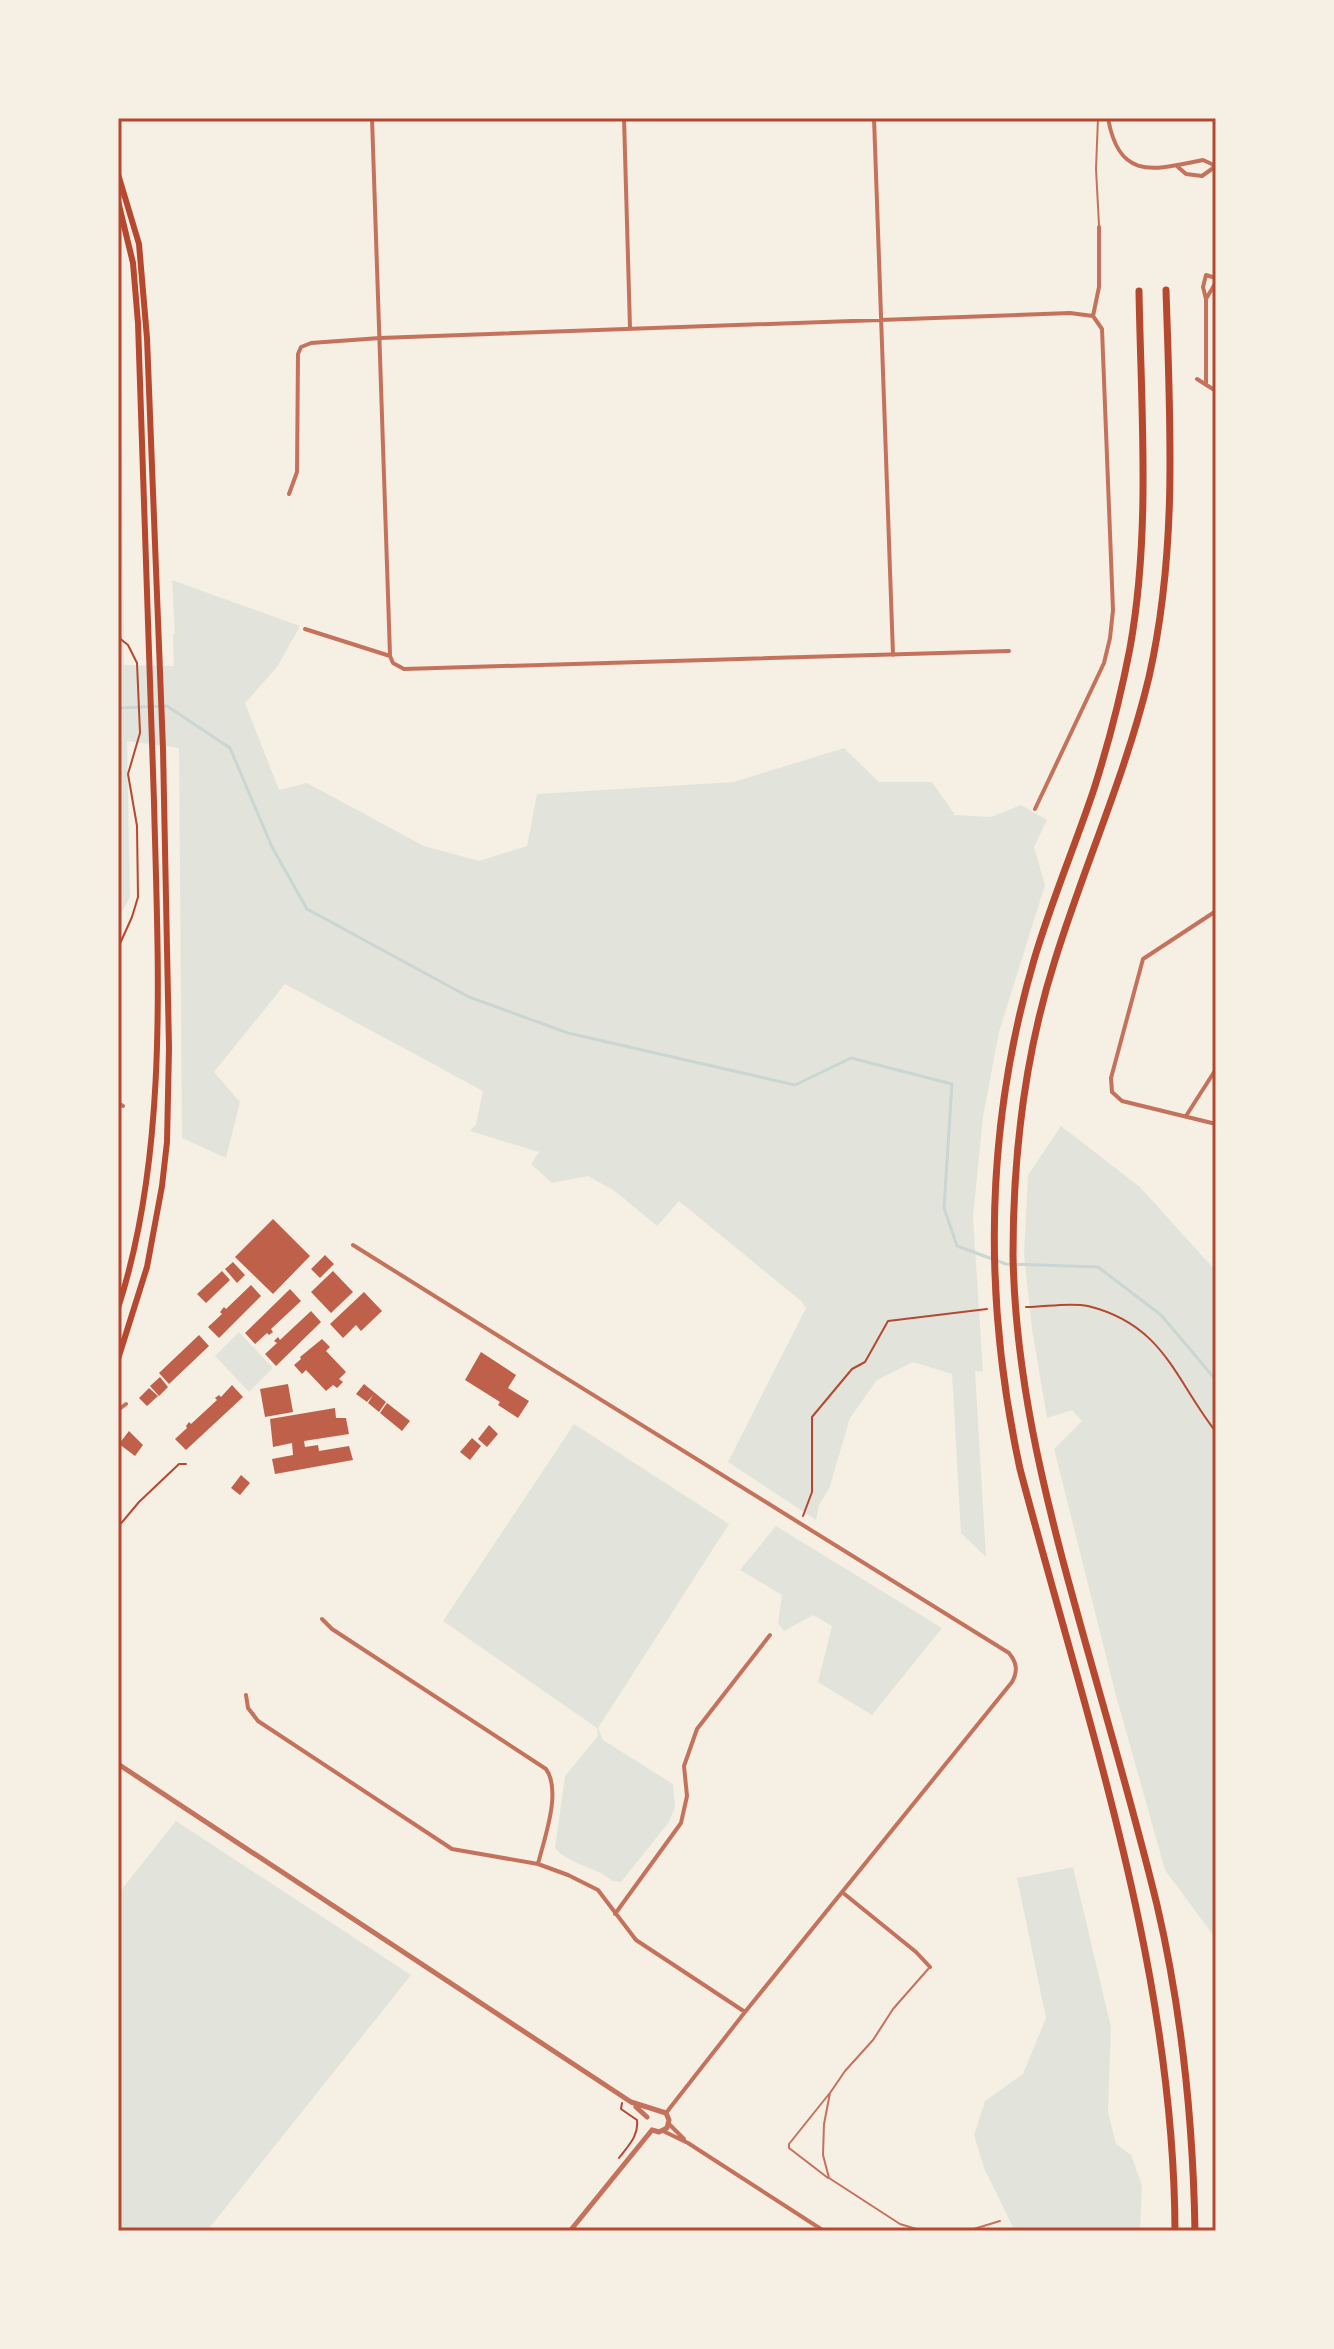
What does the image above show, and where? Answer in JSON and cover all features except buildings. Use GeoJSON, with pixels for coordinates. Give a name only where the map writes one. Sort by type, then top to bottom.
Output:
{"type":"FeatureCollection","features":[{"type":"Feature","properties":{"kind":"highway"},"geometry":{"type":"LineString","coordinates":[[1166,290],[1170,525],[1157,635],[1127,754],[1053,966],[1023,1107],[1016,1170],[1013,1251],[1019,1336],[1038,1466],[1166,1948],[1179,2021],[1191,2122],[1195,2231]]}},
{"type":"Feature","properties":{"kind":"highway"},"geometry":{"type":"LineString","coordinates":[[1139,291],[1141,547],[1130,646],[1097,780],[1034,961],[1003,1104],[995,1168],[993,1251],[998,1338],[1007,1409],[1020,1469],[1138,1910],[1160,2023],[1175,2188],[1175,2231]]}},
{"type":"Feature","properties":{"kind":"main road"},"geometry":{"type":"LineString","coordinates":[[118,174],[135,229],[144,278],[163,749],[168,968],[167,1142],[153,1239],[118,1359]]}},
{"type":"Feature","properties":{"kind":"main road"},"geometry":{"type":"LineString","coordinates":[[118,201],[133,263],[138,323],[157,992],[153,1123],[141,1221],[118,1308]]}},
{"type":"Feature","properties":{"kind":"street"},"geometry":{"type":"LineString","coordinates":[[372,118],[390,656],[397,667],[1009,651]]}},
{"type":"Feature","properties":{"kind":"street"},"geometry":{"type":"LineString","coordinates":[[624,118],[630,328]]}},
{"type":"Feature","properties":{"kind":"street"},"geometry":{"type":"LineString","coordinates":[[874,118],[893,656]]}},
{"type":"Feature","properties":{"kind":"street"},"geometry":{"type":"LineString","coordinates":[[1108,118],[1117,152],[1129,163],[1178,167],[1203,160],[1216,166],[1202,176],[1186,174],[1178,167]]}},
{"type":"Feature","properties":{"kind":"street"},"geometry":{"type":"LineString","coordinates":[[1093,316],[1099,287],[1099,227]]}},
{"type":"Feature","properties":{"kind":"street"},"geometry":{"type":"LineString","coordinates":[[1206,299],[1216,280],[1206,275],[1204,279],[1206,385]]}},
{"type":"Feature","properties":{"kind":"street"},"geometry":{"type":"LineString","coordinates":[[289,494],[297,472],[298,354],[301,347],[311,343],[880,319],[1070,313],[1093,316],[1102,329],[1113,610],[1110,638],[1104,663],[1035,809]]}},
{"type":"Feature","properties":{"kind":"street"},"geometry":{"type":"LineString","coordinates":[[1197,379],[1216,391]]}},
{"type":"Feature","properties":{"kind":"street"},"geometry":{"type":"LineString","coordinates":[[305,629],[390,656]]}},
{"type":"Feature","properties":{"kind":"street"},"geometry":{"type":"LineString","coordinates":[[1216,911],[1143,959],[1111,1078],[1112,1092],[1122,1101],[1216,1124]]}},
{"type":"Feature","properties":{"kind":"street"},"geometry":{"type":"LineString","coordinates":[[1186,1116],[1216,1069]]}},
{"type":"Feature","properties":{"kind":"street"},"geometry":{"type":"LineString","coordinates":[[353,1245],[1009,1653],[1016,1667],[1012,1682],[666,2113]]}},
{"type":"Feature","properties":{"kind":"street"},"geometry":{"type":"LineString","coordinates":[[118,1410],[126,1404]]}},
{"type":"Feature","properties":{"kind":"street"},"geometry":{"type":"LineString","coordinates":[[322,1619],[332,1629],[546,1769],[553,1779],[554,1792],[538,1864]]}},
{"type":"Feature","properties":{"kind":"street"},"geometry":{"type":"LineString","coordinates":[[615,1914],[681,1823],[687,1796],[684,1766],[697,1729],[770,1635]]}},
{"type":"Feature","properties":{"kind":"street"},"geometry":{"type":"LineString","coordinates":[[246,1695],[248,1708],[258,1721],[452,1849],[538,1864],[598,1890],[636,1940],[745,2012]]}},
{"type":"Feature","properties":{"kind":"street"},"geometry":{"type":"LineString","coordinates":[[119,1766],[624,2097],[647,2117],[652,2130]]}},
{"type":"Feature","properties":{"kind":"street"},"geometry":{"type":"LineString","coordinates":[[842,1892],[930,1967]]}},
{"type":"Feature","properties":{"kind":"street"},"geometry":{"type":"LineString","coordinates":[[631,2102],[666,2113],[669,2124],[688,2143]]}},
{"type":"Feature","properties":{"kind":"street"},"geometry":{"type":"LineString","coordinates":[[647,2117],[653,2111]]}},
{"type":"Feature","properties":{"kind":"street"},"geometry":{"type":"LineString","coordinates":[[663,2131],[669,2124]]}},
{"type":"Feature","properties":{"kind":"street"},"geometry":{"type":"LineString","coordinates":[[652,2130],[663,2131],[688,2143],[824,2231]]}},
{"type":"Feature","properties":{"kind":"street"},"geometry":{"type":"LineString","coordinates":[[570,2231],[652,2130]]}},
{"type":"Feature","properties":{"kind":"lane"},"geometry":{"type":"LineString","coordinates":[[1098,118],[1096,169],[1099,227]]}},
{"type":"Feature","properties":{"kind":"lane"},"geometry":{"type":"LineString","coordinates":[[923,2231],[900,2224],[829,2178],[789,2148],[789,2144],[873,2040],[893,2009],[930,1967]]}},
{"type":"Feature","properties":{"kind":"lane"},"geometry":{"type":"LineString","coordinates":[[829,2178],[823,2155],[824,2124],[830,2093]]}},
{"type":"Feature","properties":{"kind":"lane"},"geometry":{"type":"LineString","coordinates":[[967,2231],[1000,2221]]}},
{"type":"Feature","properties":{"kind":"path"},"geometry":{"type":"LineString","coordinates":[[118,637],[128,645],[137,663],[140,733],[128,774],[137,826],[138,897],[118,948]]}},
{"type":"Feature","properties":{"kind":"path"},"geometry":{"type":"LineString","coordinates":[[1027,1307],[1086,1305],[1137,1326],[1168,1358],[1216,1432]]}},
{"type":"Feature","properties":{"kind":"path"},"geometry":{"type":"LineString","coordinates":[[799,1524],[812,1492],[812,1417],[852,1369],[865,1362],[888,1321],[968,1309],[997,1308]]}},
{"type":"Feature","properties":{"kind":"path"},"geometry":{"type":"LineString","coordinates":[[118,1527],[179,1464],[186,1464]]}},
{"type":"Feature","properties":{"kind":"path"},"geometry":{"type":"LineString","coordinates":[[614,2164],[638,2131],[637,2120],[621,2109],[624,2097]]}},
{"type":"Feature","properties":{"kind":"shaded area"},"geometry":{"type":"Polygon","coordinates":[[[118,292],[121,320],[124,665],[174,666],[172,580],[300,626],[277,667],[245,703],[279,790],[307,783],[424,846],[479,861],[527,846],[537,794],[734,782],[844,748],[879,782],[932,782],[955,815],[991,817],[1021,805],[1047,820],[1034,847],[1045,885],[999,1032],[983,1117],[973,1217],[983,1372],[975,1371],[986,1557],[961,1533],[952,1374],[913,1362],[877,1380],[850,1418],[829,1489],[819,1505],[816,1520],[728,1462],[806,1308],[801,1301],[679,1201],[657,1226],[616,1192],[588,1176],[552,1183],[531,1164],[539,1152],[470,1131],[476,1124],[483,1091],[285,984],[214,1072],[240,1102],[226,1158],[182,1138],[179,748],[127,741],[130,897],[118,919],[118,292]]]}},
{"type":"Feature","properties":{"kind":"shaded area"},"geometry":{"type":"Polygon","coordinates":[[[1061,1126],[1140,1187],[1216,1271],[1216,1939],[1165,1870],[1115,1692],[1054,1449],[1082,1421],[1072,1410],[1047,1418],[1032,1329],[1024,1254],[1028,1175],[1061,1126]]]}},
{"type":"Feature","properties":{"kind":"shaded area"},"geometry":{"type":"Polygon","coordinates":[[[239,1332],[273,1368],[249,1392],[215,1356],[239,1332]]]}},
{"type":"Feature","properties":{"kind":"shaded area"},"geometry":{"type":"Polygon","coordinates":[[[574,1424],[729,1524],[598,1728],[603,1740],[673,1784],[675,1807],[669,1822],[621,1882],[612,1881],[555,1848],[565,1776],[598,1736],[597,1728],[443,1621],[574,1424]]]}},
{"type":"Feature","properties":{"kind":"shaded area"},"geometry":{"type":"Polygon","coordinates":[[[776,1526],[942,1628],[872,1715],[818,1682],[832,1626],[813,1615],[784,1631],[778,1623],[782,1595],[740,1570],[776,1526]]]}},
{"type":"Feature","properties":{"kind":"shaded area"},"geometry":{"type":"Polygon","coordinates":[[[176,1821],[411,1975],[207,2231],[118,2231],[118,1894],[176,1821]]]}},
{"type":"Feature","properties":{"kind":"shaded area"},"geometry":{"type":"Polygon","coordinates":[[[1073,1867],[1111,2027],[1108,2112],[1116,2144],[1131,2155],[1142,2185],[1140,2231],[1015,2231],[984,2168],[974,2135],[985,2101],[1023,2074],[1046,2018],[1017,1878],[1073,1867]]]}},
{"type":"Feature","properties":{"kind":"waterway"},"geometry":{"type":"LineString","coordinates":[[118,708],[167,706],[230,748],[272,847],[307,909],[469,997],[568,1033],[795,1085],[851,1058],[952,1084],[944,1208],[957,1246],[1006,1264],[1098,1267],[1161,1315],[1216,1380]]}}]}
